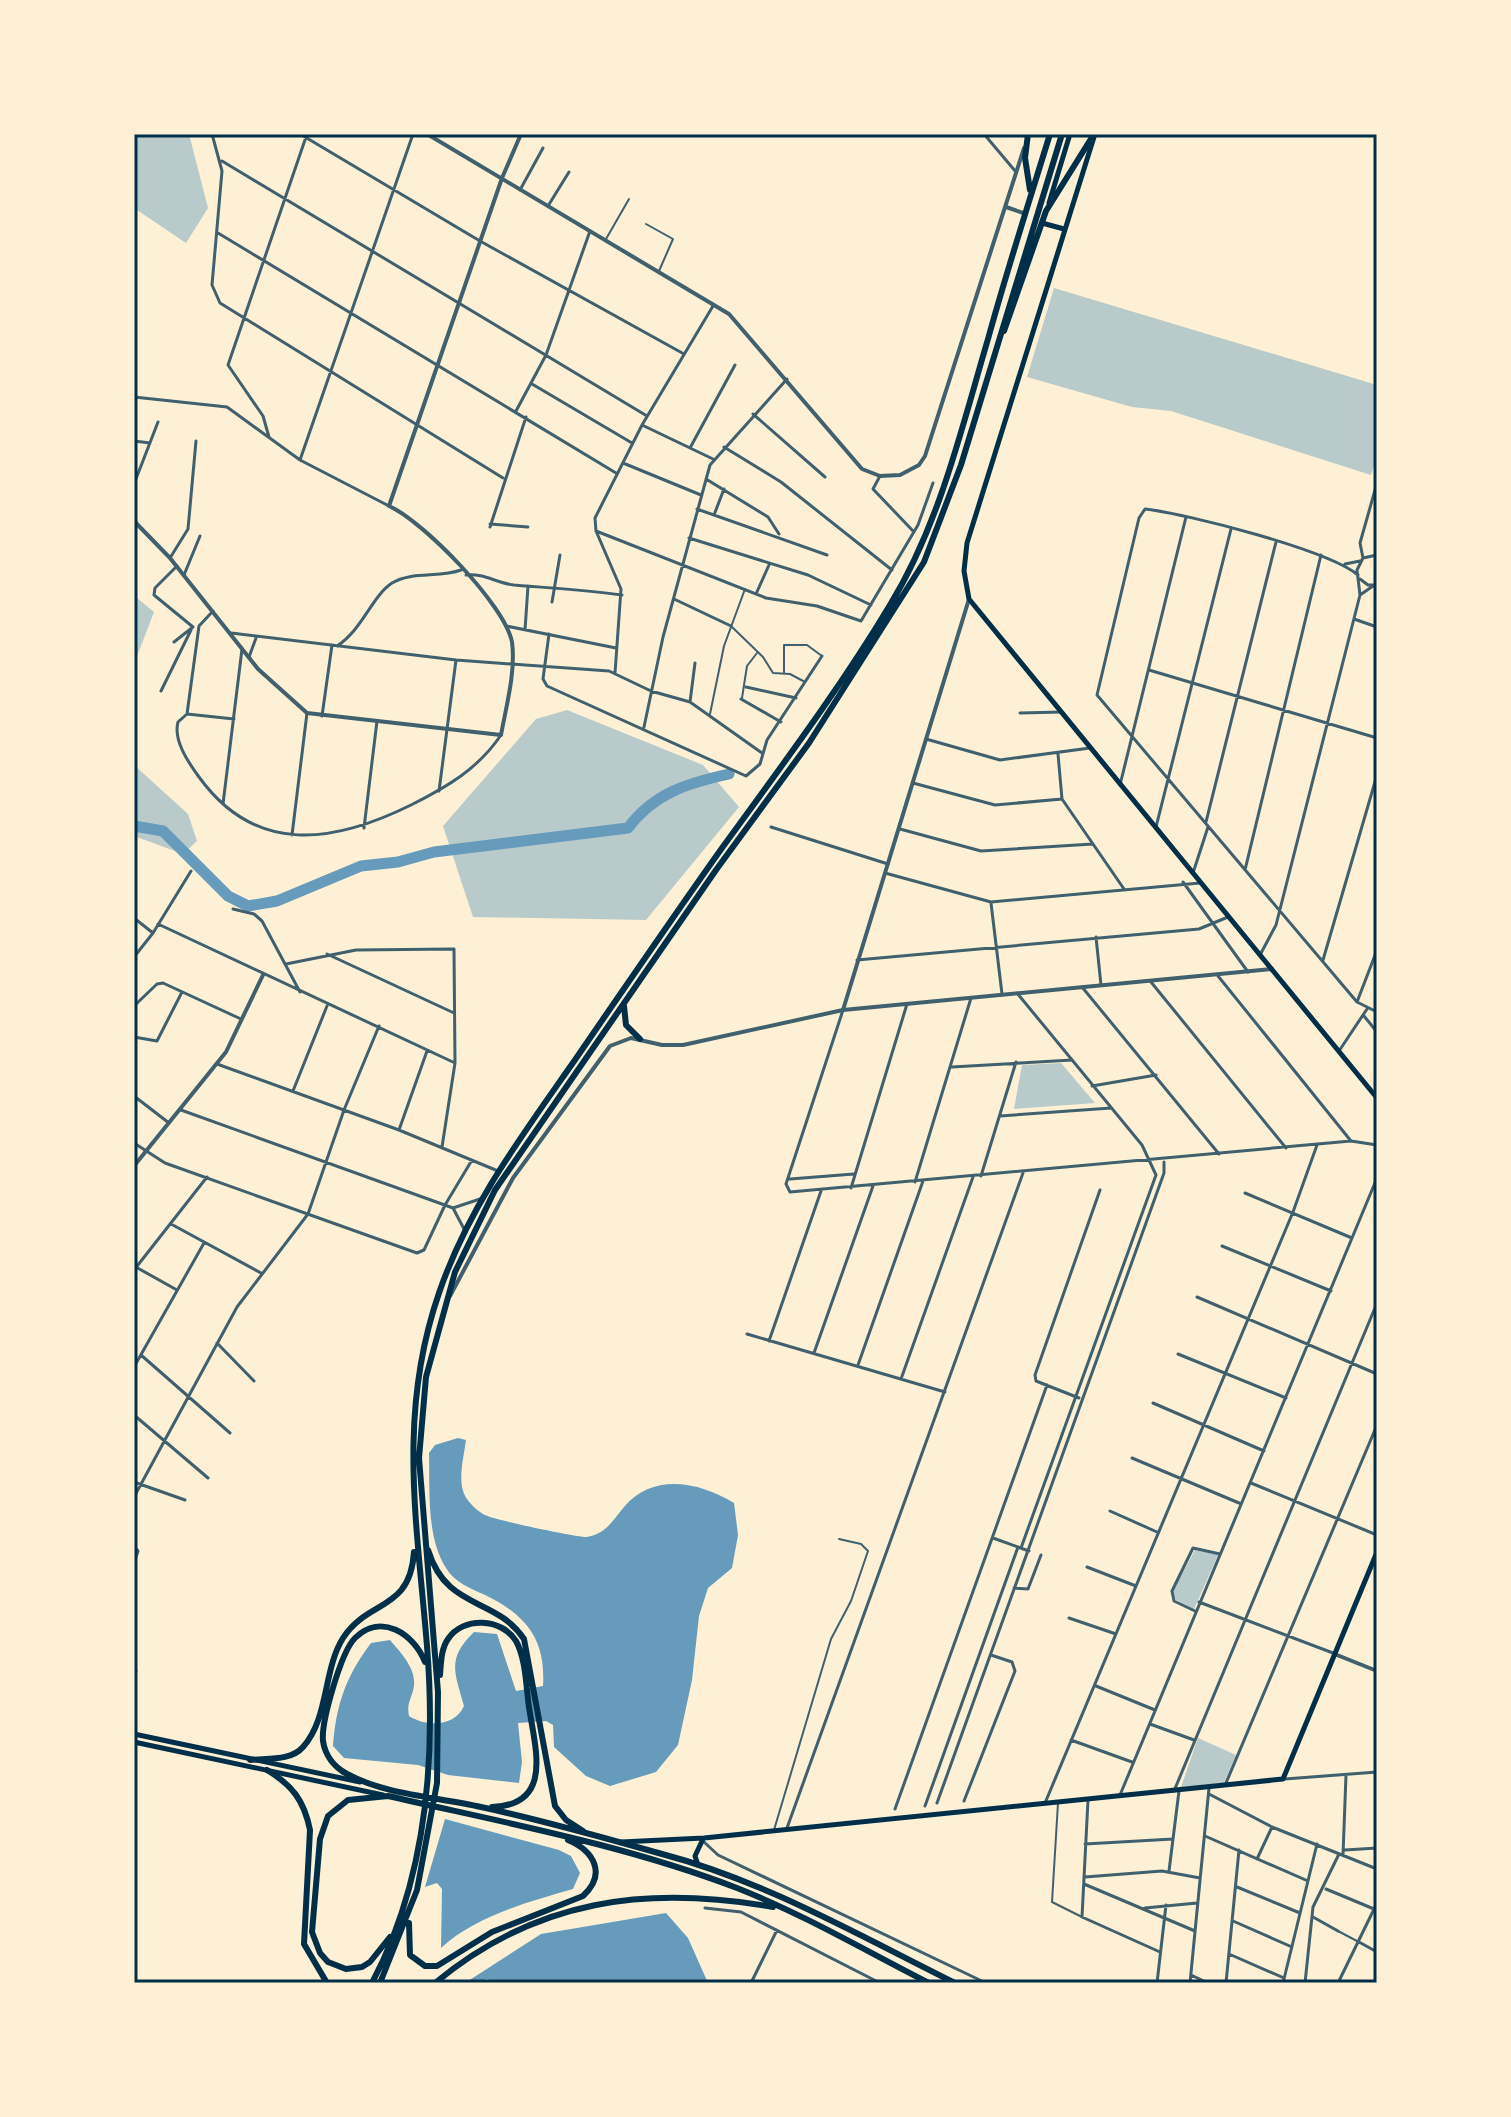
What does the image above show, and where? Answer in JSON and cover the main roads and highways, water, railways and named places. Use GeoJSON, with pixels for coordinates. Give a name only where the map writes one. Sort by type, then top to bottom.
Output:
{"type":"FeatureCollection","features":[{"type":"Feature","properties":{"kind":"highway"},"geometry":{"type":"LineString","coordinates":[[1028,134],[1025,158],[1031,184],[1029,202]]}},
{"type":"Feature","properties":{"kind":"highway"},"geometry":{"type":"LineString","coordinates":[[372,1983],[395,1930],[409,1886],[427,1782],[430,1706],[411,1440],[420,1364],[438,1294],[464,1230],[498,1171],[665,927],[844,679],[909,572],[944,489],[1050,134]]}},
{"type":"Feature","properties":{"kind":"highway"},"geometry":{"type":"LineString","coordinates":[[380,1983],[417,1890],[437,1783],[438,1692],[419,1534],[421,1422],[431,1352],[446,1300],[466,1246],[495,1190],[809,743],[911,585],[945,512],[1062,134]]}},
{"type":"Feature","properties":{"kind":"highway"},"geometry":{"type":"LineString","coordinates":[[989,367],[1046,211],[1094,134]]}},
{"type":"Feature","properties":{"kind":"highway"},"geometry":{"type":"LineString","coordinates":[[626,1000],[624,1021],[640,1039]]}},
{"type":"Feature","properties":{"kind":"highway"},"geometry":{"type":"LineString","coordinates":[[419,1534],[433,1567],[445,1585],[518,1629],[528,1650],[531,1724],[538,1765],[534,1783],[519,1800],[484,1807]]}},
{"type":"Feature","properties":{"kind":"highway"},"geometry":{"type":"LineString","coordinates":[[250,1760],[289,1756],[303,1747],[314,1727],[342,1640],[355,1626],[398,1596],[409,1580],[419,1534]]}},
{"type":"Feature","properties":{"kind":"highway"},"geometry":{"type":"LineString","coordinates":[[438,1692],[447,1640],[457,1630],[474,1623],[497,1626],[512,1636],[520,1653],[540,1724],[555,1806],[566,1820],[589,1835]]}},
{"type":"Feature","properties":{"kind":"highway"},"geometry":{"type":"LineString","coordinates":[[428,1669],[416,1642],[402,1631],[373,1628],[364,1631],[349,1645],[323,1730],[323,1745],[336,1767],[365,1783],[484,1807],[698,1865],[789,1902],[955,1983]]}},
{"type":"Feature","properties":{"kind":"highway"},"geometry":{"type":"LineString","coordinates":[[267,1770],[294,1789],[307,1816],[309,1860],[304,1944],[327,1983]]}},
{"type":"Feature","properties":{"kind":"highway"},"geometry":{"type":"LineString","coordinates":[[395,1930],[370,1962],[355,1969],[328,1962],[314,1943],[312,1932],[320,1839],[328,1816],[348,1800],[388,1796],[553,1834],[706,1877],[784,1909],[929,1983]]}},
{"type":"Feature","properties":{"kind":"highway"},"geometry":{"type":"LineString","coordinates":[[410,1911],[410,1955],[431,1967],[514,1922],[583,1896],[593,1884],[594,1859],[580,1845],[553,1834]]}},
{"type":"Feature","properties":{"kind":"highway"},"geometry":{"type":"LineString","coordinates":[[435,1983],[481,1949],[513,1932],[581,1907],[661,1896],[719,1898],[784,1909]]}},
{"type":"Feature","properties":{"kind":"main road"},"geometry":{"type":"LineString","coordinates":[[1046,211],[1070,134]]}},
{"type":"Feature","properties":{"kind":"main road"},"geometry":{"type":"LineString","coordinates":[[1094,134],[967,543],[964,571],[969,599],[1377,1098]]}},
{"type":"Feature","properties":{"kind":"main road"},"geometry":{"type":"LineString","coordinates":[[1042,223],[1064,229]]}},
{"type":"Feature","properties":{"kind":"main road"},"geometry":{"type":"LineString","coordinates":[[618,1842],[704,1838],[1045,1803],[1208,1790],[1283,1779],[1337,1655],[1377,1552]]}},
{"type":"Feature","properties":{"kind":"main road"},"geometry":{"type":"LineString","coordinates":[[134,1734],[365,1783]]}},
{"type":"Feature","properties":{"kind":"main road"},"geometry":{"type":"LineString","coordinates":[[134,1742],[388,1796]]}},
{"type":"Feature","properties":{"kind":"main road"},"geometry":{"type":"LineString","coordinates":[[698,1865],[695,1856],[704,1838]]}},
{"type":"Feature","properties":{"kind":"water"},"geometry":{"type":"Polygon","coordinates":[[[458,1438],[466,1440],[461,1478],[468,1501],[485,1515],[519,1524],[587,1537],[600,1533],[636,1496],[663,1485],[692,1486],[734,1503],[738,1535],[732,1568],[708,1588],[699,1616],[692,1680],[678,1745],[656,1772],[610,1786],[586,1776],[554,1747],[553,1725],[546,1721],[518,1723],[522,1762],[519,1783],[448,1775],[418,1765],[344,1758],[333,1746],[344,1692],[355,1667],[371,1643],[390,1640],[406,1661],[414,1679],[409,1716],[424,1722],[447,1721],[460,1713],[464,1706],[456,1675],[456,1659],[459,1650],[474,1632],[497,1634],[516,1691],[543,1686],[541,1655],[530,1630],[512,1611],[454,1578],[446,1568],[435,1542],[430,1512],[429,1453],[435,1445],[458,1438]]]}},
{"type":"Feature","properties":{"kind":"water"},"geometry":{"type":"Polygon","coordinates":[[[445,1819],[571,1856],[580,1873],[573,1889],[486,1919],[441,1948],[442,1889],[437,1883],[425,1887],[445,1819]]]}},
{"type":"Feature","properties":{"kind":"water"},"geometry":{"type":"Polygon","coordinates":[[[666,1913],[688,1938],[708,1983],[496,1983],[487,1979],[482,1983],[465,1983],[541,1934],[666,1913]]]}},
{"type":"Feature","properties":{"kind":"waterway"},"geometry":{"type":"LineString","coordinates":[[134,826],[163,831],[228,896],[248,906],[277,901],[361,866],[398,862],[434,852],[628,828],[649,806],[673,791],[729,774]]}}]}
